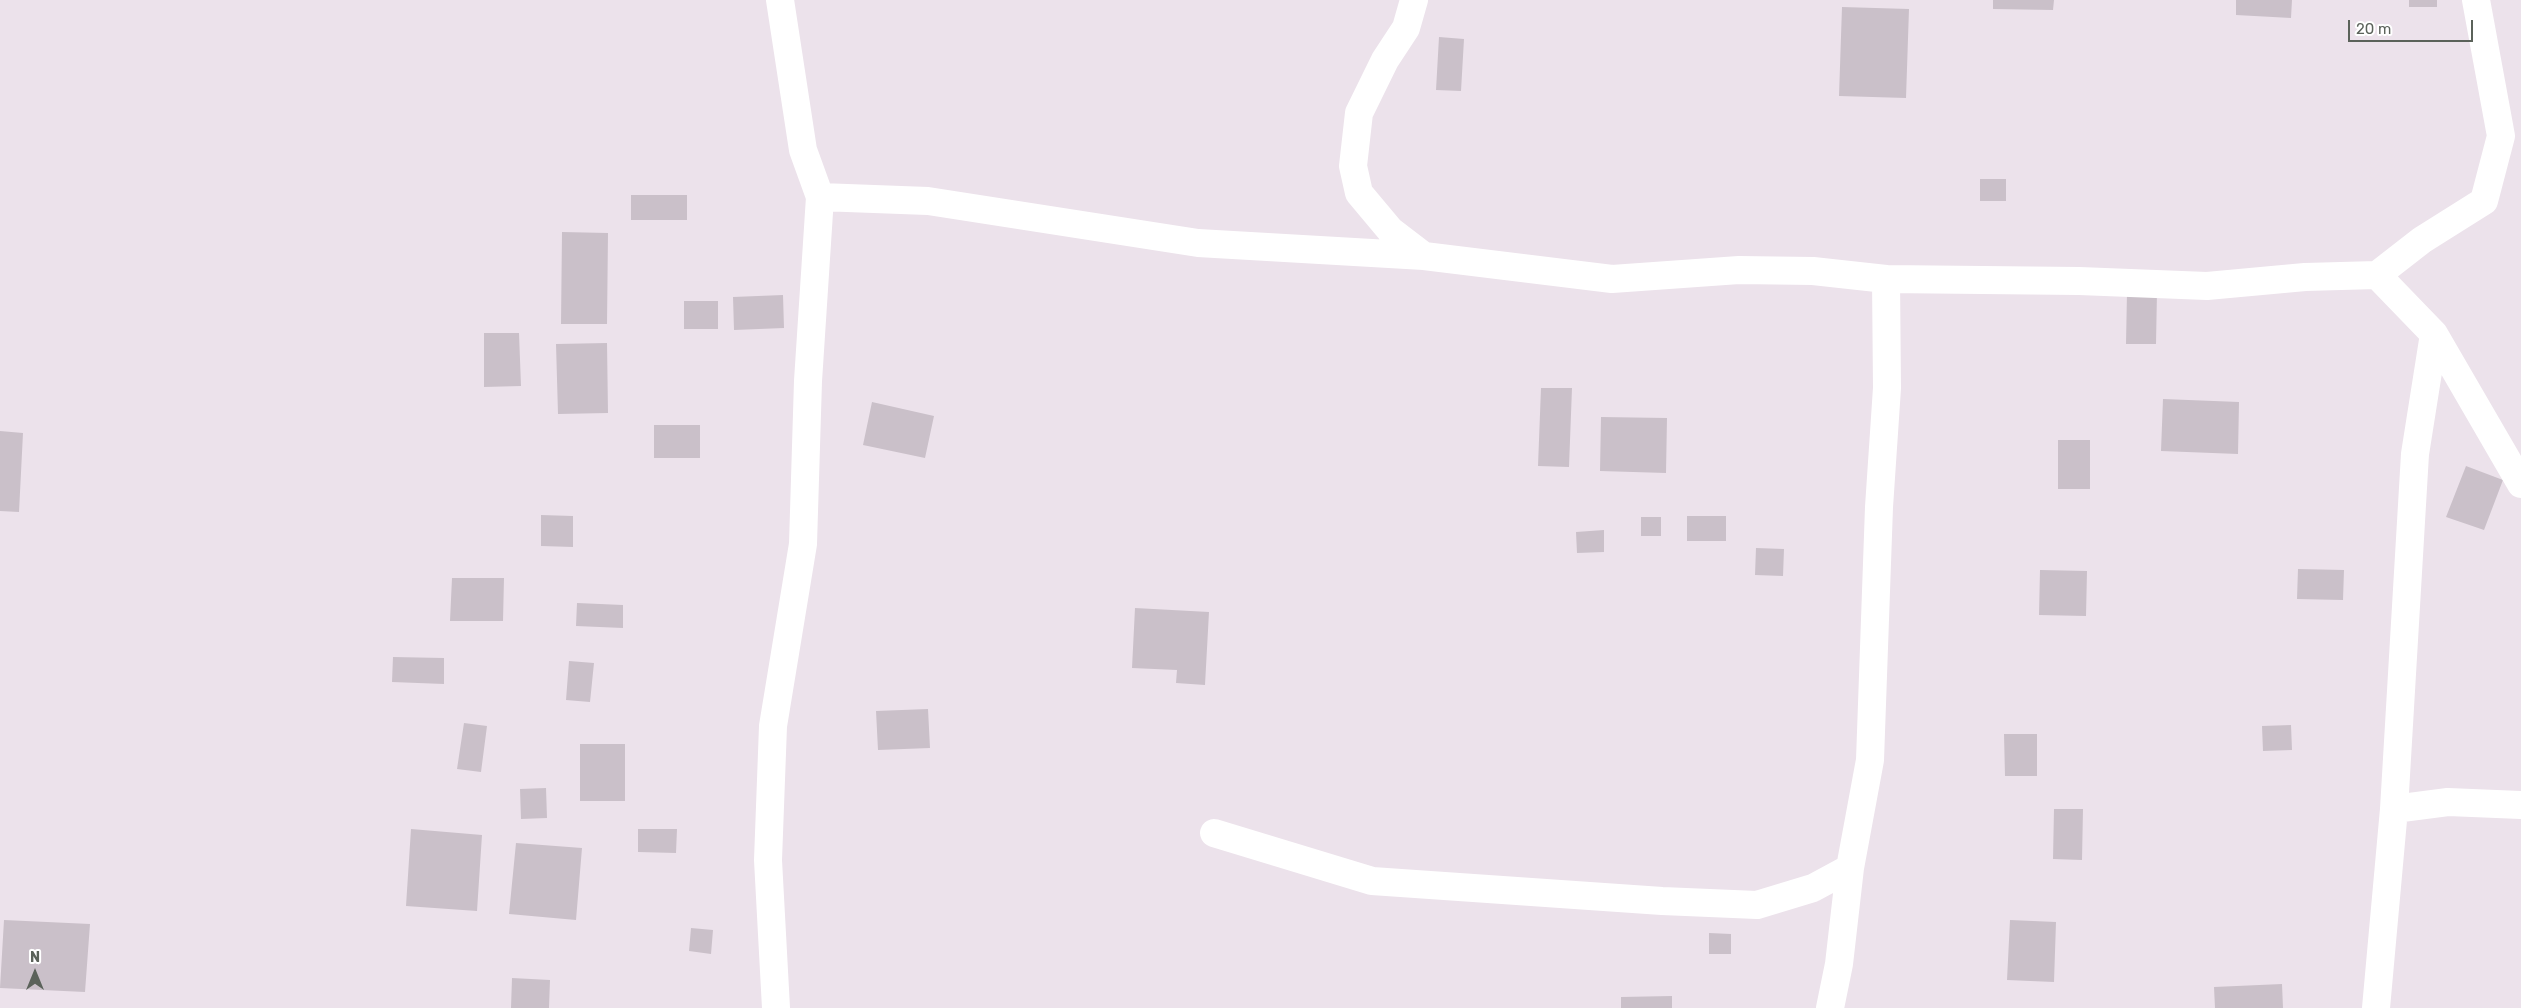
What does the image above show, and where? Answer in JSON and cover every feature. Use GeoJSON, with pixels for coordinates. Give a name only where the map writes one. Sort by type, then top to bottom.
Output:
{"type":"FeatureCollection","features":[{"type":"Feature","properties":{"kind":"street"},"geometry":{"type":"LineString","coordinates":[[776,1008],[768,860],[773,726],[803,544],[808,381],[820,197],[803,150],[780,0]]}},
{"type":"Feature","properties":{"kind":"street"},"geometry":{"type":"LineString","coordinates":[[1414,0],[1406,28],[1385,60],[1359,113],[1353,166],[1359,193],[1390,230],[1424,256]]}},
{"type":"Feature","properties":{"kind":"street"},"geometry":{"type":"LineString","coordinates":[[820,197],[928,201],[1198,243],[1424,256],[1612,279],[1739,270],[1814,271],[1886,279],[2078,281],[2207,286],[2305,277],[2377,275],[2422,240],[2484,201],[2501,136],[2476,0]]}},
{"type":"Feature","properties":{"kind":"street"},"geometry":{"type":"LineString","coordinates":[[2377,275],[2434,334],[2521,484]]}},
{"type":"Feature","properties":{"kind":"street"},"geometry":{"type":"LineString","coordinates":[[1830,1008],[1838,964],[1850,868],[1870,760],[1879,507],[1887,388],[1886,279]]}},
{"type":"Feature","properties":{"kind":"street"},"geometry":{"type":"LineString","coordinates":[[2376,1008],[2394,809],[2415,454],[2434,334]]}},
{"type":"Feature","properties":{"kind":"street"},"geometry":{"type":"LineString","coordinates":[[2394,809],[2448,802],[2521,805]]}},
{"type":"Feature","properties":{"kind":"street"},"geometry":{"type":"LineString","coordinates":[[1214,833],[1372,881],[1662,902],[1757,905],[1813,888],[1850,868]]}},
{"type":"Feature","properties":{"kind":"building"},"geometry":{"type":"Polygon","coordinates":[[[1993,0],[2054,0],[2053,10],[1993,9],[1993,0]]]}},
{"type":"Feature","properties":{"kind":"building"},"geometry":{"type":"Polygon","coordinates":[[[2236,0],[2292,0],[2291,18],[2236,15],[2236,0]]]}},
{"type":"Feature","properties":{"kind":"building"},"geometry":{"type":"Polygon","coordinates":[[[2409,0],[2437,0],[2437,7],[2409,7],[2409,0]]]}},
{"type":"Feature","properties":{"kind":"building"},"geometry":{"type":"Polygon","coordinates":[[[1842,7],[1909,9],[1906,98],[1839,96],[1842,7]]]}},
{"type":"Feature","properties":{"kind":"building"},"geometry":{"type":"Polygon","coordinates":[[[1439,37],[1464,39],[1461,91],[1436,90],[1439,37]]]}},
{"type":"Feature","properties":{"kind":"building"},"geometry":{"type":"Polygon","coordinates":[[[1980,179],[2006,179],[2006,201],[1980,201],[1980,179]]]}},
{"type":"Feature","properties":{"kind":"building"},"geometry":{"type":"Polygon","coordinates":[[[631,195],[687,195],[687,220],[631,220],[631,195]]]}},
{"type":"Feature","properties":{"kind":"building"},"geometry":{"type":"Polygon","coordinates":[[[562,232],[608,233],[607,324],[561,324],[562,232]]]}},
{"type":"Feature","properties":{"kind":"building"},"geometry":{"type":"Polygon","coordinates":[[[2127,292],[2157,292],[2156,344],[2126,344],[2127,292]]]}},
{"type":"Feature","properties":{"kind":"building"},"geometry":{"type":"Polygon","coordinates":[[[783,295],[784,328],[734,330],[733,297],[783,295]]]}},
{"type":"Feature","properties":{"kind":"building"},"geometry":{"type":"Polygon","coordinates":[[[684,301],[718,301],[718,329],[684,329],[684,301]]]}},
{"type":"Feature","properties":{"kind":"building"},"geometry":{"type":"Polygon","coordinates":[[[484,333],[519,333],[521,386],[484,387],[484,333]]]}},
{"type":"Feature","properties":{"kind":"building"},"geometry":{"type":"Polygon","coordinates":[[[607,343],[608,413],[558,414],[556,344],[607,343]]]}},
{"type":"Feature","properties":{"kind":"building"},"geometry":{"type":"Polygon","coordinates":[[[1541,388],[1572,388],[1569,467],[1538,466],[1541,388]]]}},
{"type":"Feature","properties":{"kind":"building"},"geometry":{"type":"Polygon","coordinates":[[[2163,399],[2239,402],[2238,454],[2161,451],[2163,399]]]}},
{"type":"Feature","properties":{"kind":"building"},"geometry":{"type":"Polygon","coordinates":[[[872,402],[934,416],[925,458],[863,445],[872,402]]]}},
{"type":"Feature","properties":{"kind":"building"},"geometry":{"type":"Polygon","coordinates":[[[1601,417],[1667,418],[1666,473],[1600,471],[1601,417]]]}},
{"type":"Feature","properties":{"kind":"building"},"geometry":{"type":"Polygon","coordinates":[[[654,425],[700,425],[700,458],[654,458],[654,425]]]}},
{"type":"Feature","properties":{"kind":"building"},"geometry":{"type":"Polygon","coordinates":[[[0,431],[23,433],[19,512],[0,511],[0,431]]]}},
{"type":"Feature","properties":{"kind":"building"},"geometry":{"type":"Polygon","coordinates":[[[2058,440],[2090,440],[2090,489],[2058,489],[2058,440]]]}},
{"type":"Feature","properties":{"kind":"building"},"geometry":{"type":"Polygon","coordinates":[[[2466,466],[2503,480],[2484,530],[2446,517],[2466,466]]]}},
{"type":"Feature","properties":{"kind":"building"},"geometry":{"type":"Polygon","coordinates":[[[541,515],[573,516],[573,547],[541,546],[541,515]]]}},
{"type":"Feature","properties":{"kind":"building"},"geometry":{"type":"Polygon","coordinates":[[[1687,516],[1726,516],[1726,541],[1687,541],[1687,516]]]}},
{"type":"Feature","properties":{"kind":"building"},"geometry":{"type":"Polygon","coordinates":[[[1641,517],[1661,517],[1661,536],[1641,536],[1641,517]]]}},
{"type":"Feature","properties":{"kind":"building"},"geometry":{"type":"Polygon","coordinates":[[[1604,530],[1604,552],[1577,553],[1576,532],[1604,530]]]}},
{"type":"Feature","properties":{"kind":"building"},"geometry":{"type":"Polygon","coordinates":[[[1756,548],[1784,549],[1783,576],[1755,575],[1756,548]]]}},
{"type":"Feature","properties":{"kind":"building"},"geometry":{"type":"Polygon","coordinates":[[[2298,569],[2344,570],[2343,600],[2297,599],[2298,569]]]}},
{"type":"Feature","properties":{"kind":"building"},"geometry":{"type":"Polygon","coordinates":[[[2040,570],[2087,571],[2086,616],[2039,615],[2040,570]]]}},
{"type":"Feature","properties":{"kind":"building"},"geometry":{"type":"Polygon","coordinates":[[[452,578],[504,578],[503,621],[450,621],[452,578]]]}},
{"type":"Feature","properties":{"kind":"building"},"geometry":{"type":"Polygon","coordinates":[[[577,603],[623,605],[623,628],[576,626],[577,603]]]}},
{"type":"Feature","properties":{"kind":"building"},"geometry":{"type":"Polygon","coordinates":[[[1135,608],[1209,612],[1205,685],[1176,683],[1177,670],[1132,668],[1135,608]]]}},
{"type":"Feature","properties":{"kind":"building"},"geometry":{"type":"Polygon","coordinates":[[[393,657],[444,658],[444,684],[392,682],[393,657]]]}},
{"type":"Feature","properties":{"kind":"building"},"geometry":{"type":"Polygon","coordinates":[[[569,661],[594,663],[590,702],[566,700],[569,661]]]}},
{"type":"Feature","properties":{"kind":"building"},"geometry":{"type":"Polygon","coordinates":[[[928,709],[930,748],[878,750],[876,711],[928,709]]]}},
{"type":"Feature","properties":{"kind":"building"},"geometry":{"type":"Polygon","coordinates":[[[464,723],[487,726],[481,772],[457,769],[464,723]]]}},
{"type":"Feature","properties":{"kind":"building"},"geometry":{"type":"Polygon","coordinates":[[[2291,725],[2292,750],[2263,751],[2262,726],[2291,725]]]}},
{"type":"Feature","properties":{"kind":"building"},"geometry":{"type":"Polygon","coordinates":[[[2004,734],[2037,734],[2037,776],[2005,776],[2004,734]]]}},
{"type":"Feature","properties":{"kind":"building"},"geometry":{"type":"Polygon","coordinates":[[[580,744],[625,744],[625,801],[580,801],[580,744]]]}},
{"type":"Feature","properties":{"kind":"building"},"geometry":{"type":"Polygon","coordinates":[[[546,788],[547,818],[521,819],[520,789],[546,788]]]}},
{"type":"Feature","properties":{"kind":"building"},"geometry":{"type":"Polygon","coordinates":[[[2054,809],[2083,809],[2082,860],[2053,859],[2054,809]]]}},
{"type":"Feature","properties":{"kind":"building"},"geometry":{"type":"Polygon","coordinates":[[[411,829],[482,835],[477,911],[406,906],[411,829]]]}},
{"type":"Feature","properties":{"kind":"building"},"geometry":{"type":"Polygon","coordinates":[[[638,829],[677,829],[676,853],[638,852],[638,829]]]}},
{"type":"Feature","properties":{"kind":"building"},"geometry":{"type":"Polygon","coordinates":[[[516,843],[582,848],[576,920],[509,914],[516,843]]]}},
{"type":"Feature","properties":{"kind":"building"},"geometry":{"type":"Polygon","coordinates":[[[4,920],[90,924],[85,992],[0,988],[4,920]]]}},
{"type":"Feature","properties":{"kind":"building"},"geometry":{"type":"Polygon","coordinates":[[[2010,920],[2056,922],[2054,982],[2007,980],[2010,920]]]}},
{"type":"Feature","properties":{"kind":"building"},"geometry":{"type":"Polygon","coordinates":[[[691,928],[713,930],[711,954],[689,951],[691,928]]]}},
{"type":"Feature","properties":{"kind":"building"},"geometry":{"type":"Polygon","coordinates":[[[1709,933],[1731,934],[1731,954],[1709,954],[1709,933]]]}},
{"type":"Feature","properties":{"kind":"building"},"geometry":{"type":"Polygon","coordinates":[[[512,978],[550,980],[549,1008],[511,1008],[512,978]]]}},
{"type":"Feature","properties":{"kind":"building"},"geometry":{"type":"Polygon","coordinates":[[[2282,984],[2283,1008],[2215,1008],[2214,987],[2282,984]]]}},
{"type":"Feature","properties":{"kind":"building"},"geometry":{"type":"Polygon","coordinates":[[[1672,996],[1672,1008],[1621,1008],[1621,997],[1672,996]]]}}]}
